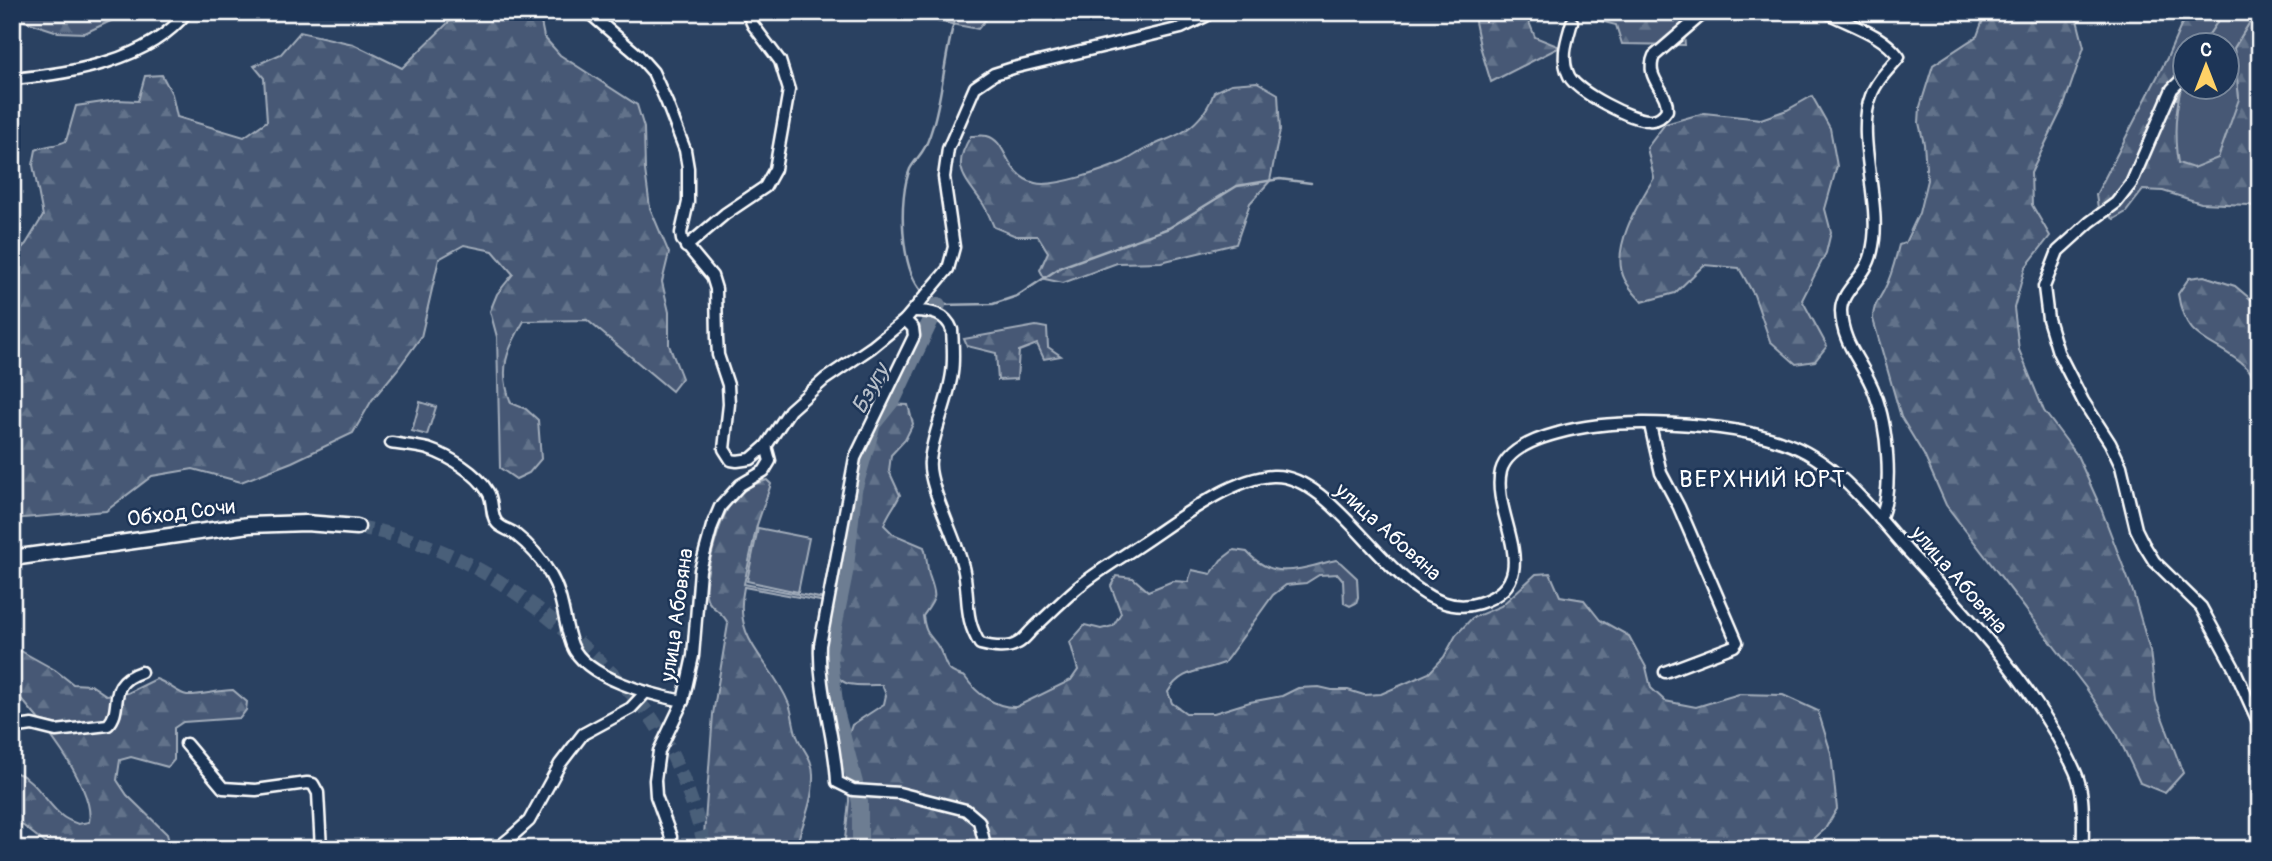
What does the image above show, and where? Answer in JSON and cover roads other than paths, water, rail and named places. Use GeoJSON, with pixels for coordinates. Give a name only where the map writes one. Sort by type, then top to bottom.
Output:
{"type":"FeatureCollection","features":[{"type":"Feature","properties":{"kind":"highway","name":"Обход Сочи"},"geometry":{"type":"LineString","coordinates":[[12,558],[248,525],[306,523],[357,527]]}},
{"type":"Feature","properties":{"kind":"street"},"geometry":{"type":"LineString","coordinates":[[12,79],[54,75],[104,62],[159,38],[177,25],[187,12]]}},
{"type":"Feature","properties":{"kind":"street"},"geometry":{"type":"LineString","coordinates":[[587,12],[638,55],[653,72],[685,150],[688,202],[681,233],[686,247],[712,276],[716,289],[716,338],[718,355],[728,385],[729,404],[724,449],[728,457],[737,461],[751,459],[766,446]]}},
{"type":"Feature","properties":{"kind":"street"},"geometry":{"type":"LineString","coordinates":[[686,247],[725,214],[765,187],[775,169],[789,90],[780,61],[752,24],[747,12]]}},
{"type":"Feature","properties":{"kind":"street","name":"улица Абовяна"},"geometry":{"type":"LineString","coordinates":[[669,849],[671,836],[656,796],[655,780],[659,751],[683,701],[694,656],[700,570],[712,526],[720,507],[730,494],[767,467],[770,461],[766,446],[790,410],[825,379],[872,347],[905,320],[948,269],[953,256],[944,177],[946,158],[975,87],[994,74],[1013,68],[1181,28],[1206,16],[1208,12]]}},
{"type":"Feature","properties":{"kind":"street"},"geometry":{"type":"LineString","coordinates":[[1572,22],[1564,61],[1570,77],[1583,91],[1648,121],[1657,119],[1667,110],[1664,95],[1651,75],[1650,64],[1654,56],[1705,12]]}},
{"type":"Feature","properties":{"kind":"street"},"geometry":{"type":"LineString","coordinates":[[1826,12],[1877,36],[1899,57],[1871,93],[1868,105],[1867,135],[1874,205],[1874,240],[1868,264],[1846,294],[1841,307],[1845,336],[1875,394],[1884,433],[1888,477],[1885,507],[1880,519]]}},
{"type":"Feature","properties":{"kind":"street"},"geometry":{"type":"LineString","coordinates":[[2170,94],[2131,184],[2116,203],[2058,251],[2044,287],[2048,319],[2058,352],[2121,466],[2140,537],[2154,561],[2201,607],[2234,668],[2260,726]]}},
{"type":"Feature","properties":{"kind":"street","name":"улица Абовяна"},"geometry":{"type":"LineString","coordinates":[[914,311],[934,314],[950,324],[952,375],[932,451],[930,473],[964,569],[971,631],[980,644],[996,648],[1018,643],[1081,585],[1217,495],[1273,476],[1291,479],[1316,493],[1415,587],[1436,601],[1456,607],[1478,604],[1493,597],[1508,583],[1514,567],[1514,552],[1501,503],[1501,473],[1512,454],[1559,432],[1618,424],[1701,427],[1747,433],[1787,443],[1816,459],[1848,486],[1982,633],[2053,731],[2076,773],[2082,800],[2082,849]]}},
{"type":"Feature","properties":{"kind":"street"},"geometry":{"type":"LineString","coordinates":[[905,320],[913,328],[914,337],[855,458],[820,645],[819,666],[837,782],[853,790],[899,793],[967,810],[979,821],[986,849]]}},
{"type":"Feature","properties":{"kind":"street"},"geometry":{"type":"LineString","coordinates":[[1650,425],[1661,473],[1679,507],[1737,642],[1734,646],[1665,672]]}},
{"type":"Feature","properties":{"kind":"street"},"geometry":{"type":"LineString","coordinates":[[391,443],[428,449],[448,458],[477,478],[489,493],[497,523],[514,533],[537,554],[550,573],[560,592],[576,655],[604,675],[646,692],[683,701]]}},
{"type":"Feature","properties":{"kind":"street"},"geometry":{"type":"LineString","coordinates":[[12,728],[32,725],[56,731],[107,725],[114,717],[116,698],[123,681],[130,675],[141,672]]}},
{"type":"Feature","properties":{"kind":"street"},"geometry":{"type":"LineString","coordinates":[[451,849],[500,846],[510,838],[529,821],[554,773],[583,734],[631,708],[646,692]]}},
{"type":"Feature","properties":{"kind":"street"},"geometry":{"type":"LineString","coordinates":[[186,744],[223,788],[256,790],[313,784],[318,793],[321,849]]}},
{"type":"Feature","properties":{"kind":"waterway","name":"Бзугу"},"geometry":{"type":"LineString","coordinates":[[923,293],[915,282],[906,251],[903,233],[904,197],[910,169],[926,145],[934,122],[957,12]]}},
{"type":"Feature","properties":{"kind":"waterway"},"geometry":{"type":"LineString","coordinates":[[928,297],[938,305],[993,304],[1017,296],[1061,267],[1169,228],[1237,186],[1280,179],[1311,183]]}},
{"type":"Feature","properties":{"kind":"waterway","name":"Бзугу"},"geometry":{"type":"LineString","coordinates":[[860,849],[860,802],[836,711],[829,652],[846,568],[854,490],[873,424],[894,398],[938,305]]}},
{"type":"Feature","properties":{"kind":"tunnel"},"geometry":{"type":"LineString","coordinates":[[357,527],[425,545],[484,573],[539,610],[601,663],[637,700],[659,730],[687,788],[706,849]]}},
{"type":"Feature","properties":{"kind":"district","name":"ВЕРХНИЙ ЮРТ"},"geometry":{"type":"Point","coordinates":[1763,479]}}]}
